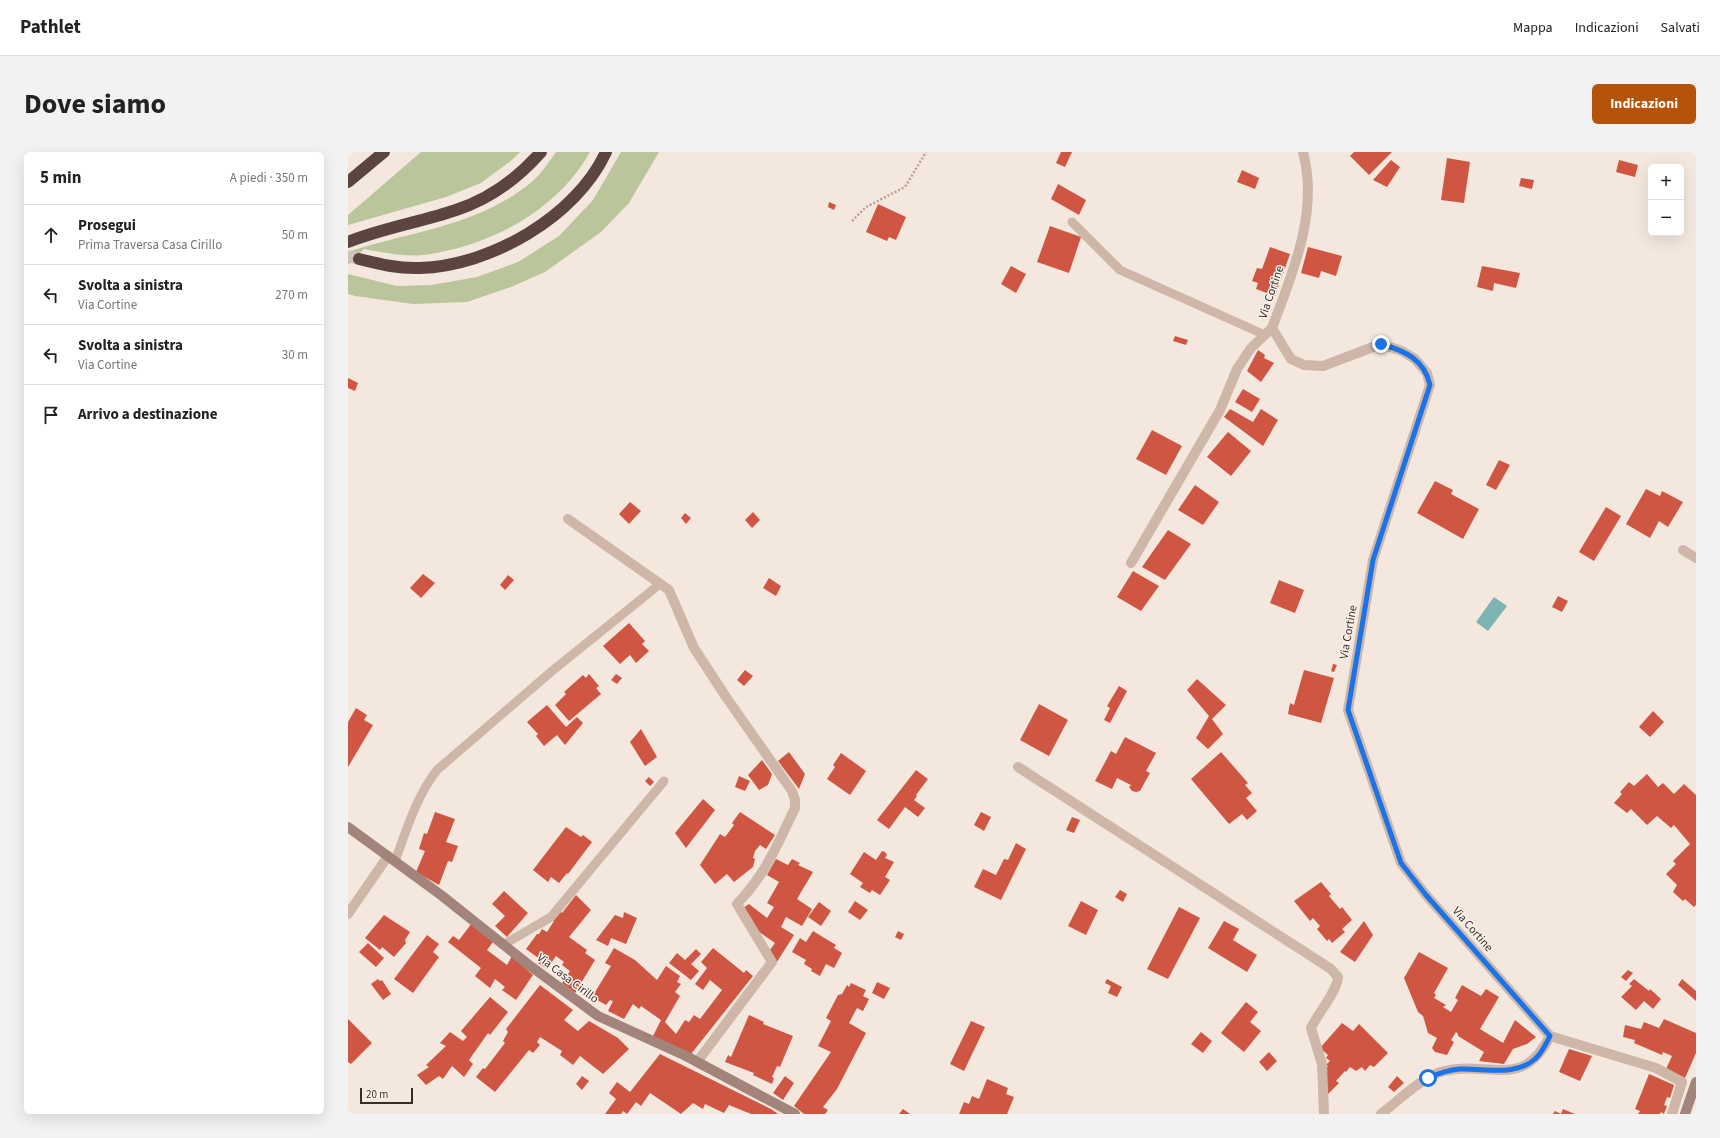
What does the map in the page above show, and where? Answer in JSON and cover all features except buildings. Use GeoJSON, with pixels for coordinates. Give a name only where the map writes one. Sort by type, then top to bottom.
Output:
{"type":"FeatureCollection","features":[{"type":"Feature","properties":{"kind":"highway"},"geometry":{"type":"LineString","coordinates":[[348,182],[384,152]]}},
{"type":"Feature","properties":{"kind":"highway"},"geometry":{"type":"LineString","coordinates":[[348,242],[370,233],[457,210],[479,200],[510,182],[528,167],[541,152]]}},
{"type":"Feature","properties":{"kind":"highway"},"geometry":{"type":"LineString","coordinates":[[359,259],[392,267],[420,268],[454,264],[492,252],[531,233],[557,212],[582,188],[606,152]]}},
{"type":"Feature","properties":{"kind":"street","name":"Via Cortine"},"geometry":{"type":"LineString","coordinates":[[1303,152],[1306,160],[1309,198],[1306,226],[1291,278],[1268,331],[1291,359],[1304,365],[1322,366],[1381,344],[1402,351],[1415,359],[1427,373],[1430,385],[1373,560],[1348,710],[1401,863],[1426,895],[1550,1036]]}},
{"type":"Feature","properties":{"kind":"street"},"geometry":{"type":"LineString","coordinates":[[1131,563],[1220,410],[1237,369],[1251,348],[1268,331]]}},
{"type":"Feature","properties":{"kind":"street"},"geometry":{"type":"LineString","coordinates":[[568,519],[669,590],[694,648],[726,697],[792,791],[795,800],[795,808],[769,863],[752,889],[737,904],[772,962],[696,1062]]}},
{"type":"Feature","properties":{"kind":"street"},"geometry":{"type":"LineString","coordinates":[[1683,550],[1696,558]]}},
{"type":"Feature","properties":{"kind":"street"},"geometry":{"type":"LineString","coordinates":[[1018,767],[1331,969],[1338,977],[1338,984],[1316,1016],[1311,1028],[1322,1064],[1324,1114]]}},
{"type":"Feature","properties":{"kind":"street","name":"Via Casa Cirillo"},"geometry":{"type":"LineString","coordinates":[[348,827],[441,894],[503,944],[598,1016],[686,1056],[795,1114]]}},
{"type":"Feature","properties":{"kind":"street"},"geometry":{"type":"LineString","coordinates":[[348,914],[392,858]]}},
{"type":"Feature","properties":{"kind":"street"},"geometry":{"type":"LineString","coordinates":[[1381,1114],[1428,1078],[1443,1071],[1460,1069],[1512,1070],[1525,1066],[1535,1059],[1543,1050],[1550,1036],[1656,1068],[1682,1082],[1672,1114]]}},
{"type":"Feature","properties":{"kind":"street"},"geometry":{"type":"LineString","coordinates":[[1687,1113],[1696,1082]]}},
{"type":"Feature","properties":{"kind":"lane"},"geometry":{"type":"LineString","coordinates":[[1072,222],[1120,270],[1268,331]]}},
{"type":"Feature","properties":{"kind":"lane"},"geometry":{"type":"LineString","coordinates":[[392,858],[415,806],[428,782],[437,770],[552,671],[655,588]]}},
{"type":"Feature","properties":{"kind":"lane"},"geometry":{"type":"LineString","coordinates":[[503,944],[551,917],[664,781]]}},
{"type":"Feature","properties":{"kind":"path"},"geometry":{"type":"LineString","coordinates":[[852,221],[866,207],[904,187],[926,152]]}},
{"type":"Feature","properties":{"kind":"green space"},"geometry":{"type":"Polygon","coordinates":[[[421,152],[520,152],[512,160],[481,183],[446,197],[348,225],[348,215],[421,152]]]}},
{"type":"Feature","properties":{"kind":"green space"},"geometry":{"type":"Polygon","coordinates":[[[556,152],[590,152],[577,172],[561,191],[522,221],[478,242],[431,254],[398,254],[364,249],[348,265],[348,252],[442,226],[488,210],[529,184],[544,169],[556,152]]]}},
{"type":"Feature","properties":{"kind":"green space"},"geometry":{"type":"Polygon","coordinates":[[[621,152],[659,152],[629,203],[601,232],[545,272],[511,287],[467,302],[413,304],[348,294],[348,274],[397,286],[431,285],[477,277],[518,262],[559,236],[593,200],[621,152]]]}},
{"type":"Feature","properties":{"kind":"water"},"geometry":{"type":"Polygon","coordinates":[[[1494,597],[1507,606],[1488,631],[1476,622],[1494,597]]]}},
{"type":"Feature","properties":{"kind":"tunnel"},"geometry":{"type":"LineString","coordinates":[[348,256],[359,259]]}},
{"type":"Feature","properties":{"kind":"route"},"geometry":{"type":"LineString","coordinates":[[1381,344],[1402,351],[1415,359],[1427,373],[1430,385],[1373,560],[1348,710],[1401,863],[1426,895],[1550,1036],[1543,1050],[1535,1059],[1525,1066],[1512,1070],[1460,1069],[1443,1071],[1428,1078]]}}]}
